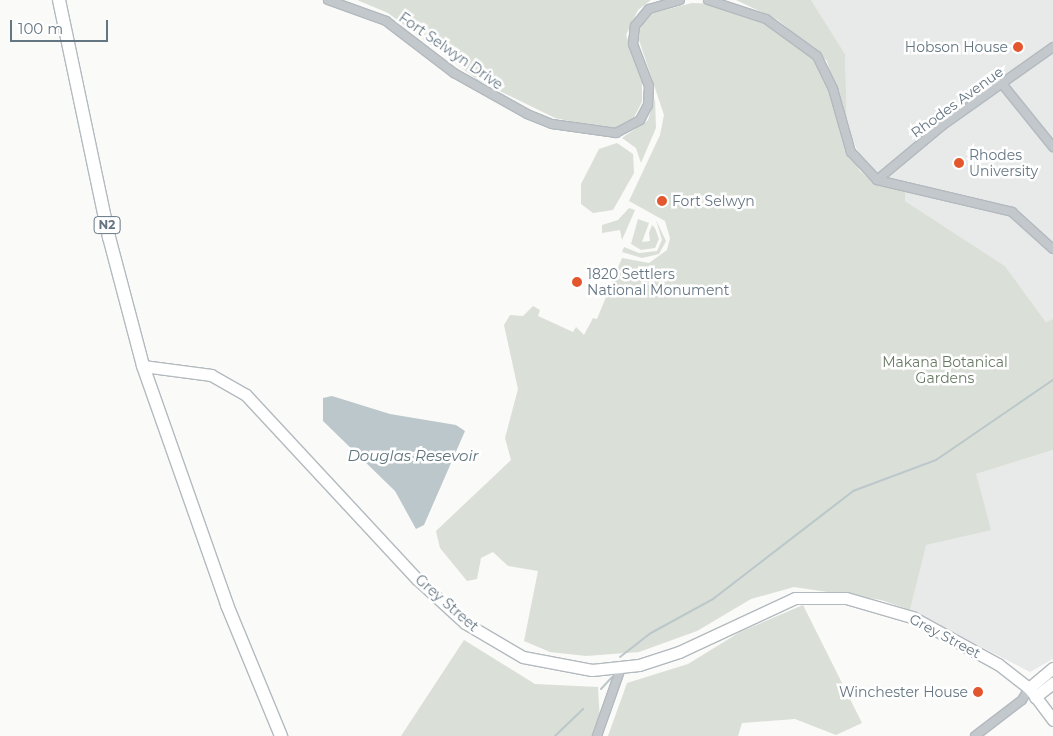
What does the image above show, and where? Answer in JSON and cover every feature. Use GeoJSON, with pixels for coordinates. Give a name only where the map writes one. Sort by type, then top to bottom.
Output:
{"type":"FeatureCollection","features":[{"type":"Feature","properties":{"kind":"highway","name":"N2"},"geometry":{"type":"LineString","coordinates":[[59,0],[109,237],[143,366],[227,605],[281,736]]}},
{"type":"Feature","properties":{"kind":"main road","name":"Grey Street"},"geometry":{"type":"LineString","coordinates":[[143,366],[211,375],[246,395],[418,579],[465,623],[498,645],[550,665],[621,668],[679,652],[766,609],[811,595],[861,601],[912,617],[998,664],[1032,692],[1053,720]]}},
{"type":"Feature","properties":{"kind":"main road"},"geometry":{"type":"LineString","coordinates":[[1032,692],[1053,668]]}},
{"type":"Feature","properties":{"kind":"main road"},"geometry":{"type":"LineString","coordinates":[[1032,692],[1053,683]]}},
{"type":"Feature","properties":{"kind":"street","name":"Fort Selwyn Drive"},"geometry":{"type":"LineString","coordinates":[[328,0],[386,21],[454,72],[527,114],[552,124],[616,133],[640,120],[650,96],[633,44],[634,26],[649,9],[680,0]]}},
{"type":"Feature","properties":{"kind":"street"},"geometry":{"type":"LineString","coordinates":[[708,0],[746,9],[808,48],[826,71],[842,128],[857,161],[877,180],[1012,212],[1053,249]]}},
{"type":"Feature","properties":{"kind":"street","name":"Rhodes Avenue"},"geometry":{"type":"LineString","coordinates":[[877,180],[943,126],[1053,47]]}},
{"type":"Feature","properties":{"kind":"street"},"geometry":{"type":"LineString","coordinates":[[1002,85],[1053,148]]}},
{"type":"Feature","properties":{"kind":"street"},"geometry":{"type":"LineString","coordinates":[[598,736],[621,668]]}},
{"type":"Feature","properties":{"kind":"street"},"geometry":{"type":"LineString","coordinates":[[975,736],[1032,692]]}},
{"type":"Feature","properties":{"kind":"shaded area","name":"Rhodes University"},"geometry":{"type":"Polygon","coordinates":[[[811,0],[1053,0],[1053,319],[1047,323],[1005,266],[905,201],[905,182],[883,178],[861,158],[847,127],[845,54],[811,0]]]}},
{"type":"Feature","properties":{"kind":"shaded area"},"geometry":{"type":"Polygon","coordinates":[[[1053,450],[1053,659],[1030,672],[910,610],[925,545],[976,474],[1053,450]]]}},
{"type":"Feature","properties":{"kind":"green space"},"geometry":{"type":"Polygon","coordinates":[[[357,0],[651,0],[638,10],[626,35],[642,77],[642,102],[632,121],[607,129],[555,118],[479,81],[388,13],[357,0]]]}},
{"type":"Feature","properties":{"kind":"green space"},"geometry":{"type":"Polygon","coordinates":[[[736,0],[811,0],[845,54],[847,127],[827,61],[778,20],[736,0]]]}},
{"type":"Feature","properties":{"kind":"green space","name":"Makana Botanical Gardens"},"geometry":{"type":"Polygon","coordinates":[[[692,3],[717,4],[763,22],[808,51],[821,67],[847,151],[860,171],[873,182],[905,190],[905,201],[1005,266],[1046,322],[1053,319],[1053,450],[976,474],[991,530],[926,545],[910,610],[881,600],[794,587],[751,599],[697,631],[639,652],[586,656],[550,652],[524,641],[538,571],[508,566],[493,552],[481,558],[477,579],[467,581],[440,548],[436,531],[511,460],[505,438],[518,389],[504,325],[510,315],[523,316],[533,306],[540,310],[538,316],[573,332],[576,327],[584,335],[593,318],[597,319],[622,258],[649,263],[667,250],[670,238],[665,221],[629,201],[660,135],[664,115],[637,34],[649,14],[692,3]]]}},
{"type":"Feature","properties":{"kind":"green space"},"geometry":{"type":"Polygon","coordinates":[[[655,98],[656,128],[641,163],[636,148],[622,138],[648,120],[655,98]]]}},
{"type":"Feature","properties":{"kind":"green space"},"geometry":{"type":"Polygon","coordinates":[[[617,143],[633,154],[634,173],[613,210],[593,213],[581,204],[581,184],[599,149],[617,143]]]}},
{"type":"Feature","properties":{"kind":"green space"},"geometry":{"type":"Polygon","coordinates":[[[629,208],[635,210],[622,240],[620,230],[602,233],[602,225],[618,220],[629,208]]]}},
{"type":"Feature","properties":{"kind":"green space"},"geometry":{"type":"Polygon","coordinates":[[[638,219],[649,223],[642,242],[650,241],[649,233],[652,225],[655,228],[659,239],[655,248],[641,250],[631,244],[638,219]]]}},
{"type":"Feature","properties":{"kind":"green space"},"geometry":{"type":"Polygon","coordinates":[[[656,220],[666,241],[659,254],[642,258],[622,252],[624,247],[639,253],[657,251],[662,240],[656,220]]]}},
{"type":"Feature","properties":{"kind":"green space"},"geometry":{"type":"Polygon","coordinates":[[[803,605],[862,723],[836,735],[795,719],[742,723],[738,736],[608,736],[627,683],[688,664],[740,632],[803,605]]]}},
{"type":"Feature","properties":{"kind":"green space"},"geometry":{"type":"Polygon","coordinates":[[[464,640],[535,684],[598,687],[600,721],[594,736],[401,736],[464,640]]]}},
{"type":"Feature","properties":{"kind":"water","name":"Douglas Resevoir"},"geometry":{"type":"Polygon","coordinates":[[[332,396],[390,414],[456,425],[465,431],[424,525],[416,529],[395,491],[323,421],[323,398],[332,396]]]}},
{"type":"Feature","properties":{"kind":"waterway"},"geometry":{"type":"LineString","coordinates":[[620,657],[651,633],[713,599],[853,491],[936,460],[1053,380]]}},
{"type":"Feature","properties":{"kind":"waterway"},"geometry":{"type":"LineString","coordinates":[[601,689],[612,677]]}},
{"type":"Feature","properties":{"kind":"waterway"},"geometry":{"type":"LineString","coordinates":[[555,736],[583,709]]}},
{"type":"Feature","properties":{"kind":"place","name":"Hobson House"},"geometry":{"type":"Point","coordinates":[1018,47]}},
{"type":"Feature","properties":{"kind":"place","name":"Rhodes University"},"geometry":{"type":"Point","coordinates":[959,163]}},
{"type":"Feature","properties":{"kind":"place","name":"Fort Selwyn"},"geometry":{"type":"Point","coordinates":[662,201]}},
{"type":"Feature","properties":{"kind":"place","name":"1820 Settlers National Monument"},"geometry":{"type":"Point","coordinates":[577,282]}},
{"type":"Feature","properties":{"kind":"place","name":"Winchester House"},"geometry":{"type":"Point","coordinates":[978,692]}}]}
